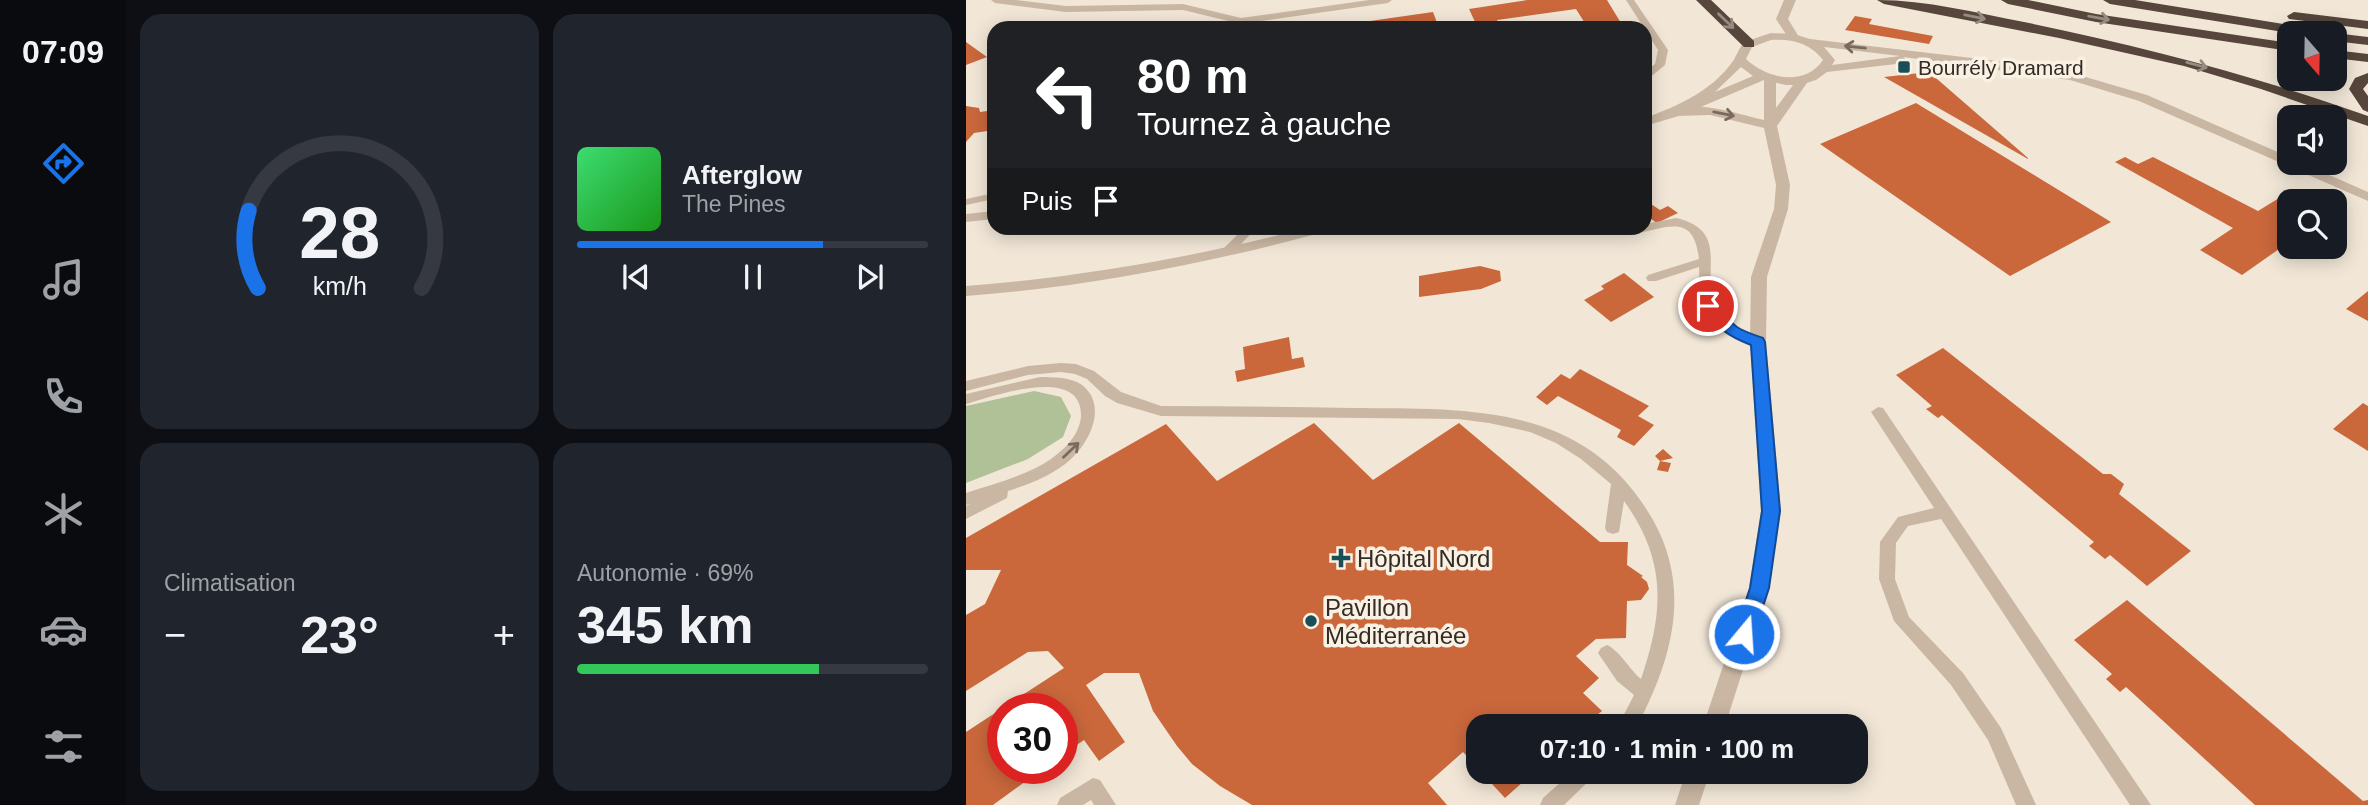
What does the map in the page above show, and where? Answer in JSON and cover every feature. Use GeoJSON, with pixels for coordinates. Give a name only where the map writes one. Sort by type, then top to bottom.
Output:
{"type":"FeatureCollection","features":[{"type":"Feature","properties":{"kind":"highway"},"geometry":{"type":"LineString","coordinates":[[1703,0],[1749,44]]}},
{"type":"Feature","properties":{"kind":"highway"},"geometry":{"type":"LineString","coordinates":[[1884,0],[2183,61],[2276,88],[2368,121]]}},
{"type":"Feature","properties":{"kind":"highway"},"geometry":{"type":"LineString","coordinates":[[2008,0],[2096,18],[2277,45]]}},
{"type":"Feature","properties":{"kind":"highway"},"geometry":{"type":"LineString","coordinates":[[2109,0],[2277,27]]}},
{"type":"Feature","properties":{"kind":"highway"},"geometry":{"type":"LineString","coordinates":[[2180,0],[2368,25]]}},
{"type":"Feature","properties":{"kind":"highway"},"geometry":{"type":"LineString","coordinates":[[2347,39],[2368,41]]}},
{"type":"Feature","properties":{"kind":"highway"},"geometry":{"type":"LineString","coordinates":[[2347,56],[2368,58]]}},
{"type":"Feature","properties":{"kind":"highway"},"geometry":{"type":"LineString","coordinates":[[2368,77],[2360,81],[2356,89],[2368,107]]}},
{"type":"Feature","properties":{"kind":"street"},"geometry":{"type":"LineString","coordinates":[[1790,0],[1782,19],[1793,37]]}},
{"type":"Feature","properties":{"kind":"street"},"geometry":{"type":"LineString","coordinates":[[1677,112],[1714,87],[1740,60],[1741,51],[1749,44],[1769,38],[1793,37],[1811,42],[2023,68],[2095,84],[2143,98],[2277,156]]}},
{"type":"Feature","properties":{"kind":"street"},"geometry":{"type":"LineString","coordinates":[[1811,42],[1823,50],[1829,60],[1825,69]]}},
{"type":"Feature","properties":{"kind":"street"},"geometry":{"type":"LineString","coordinates":[[1770,126],[1803,80],[1825,69],[1882,61],[1947,59]]}},
{"type":"Feature","properties":{"kind":"street"},"geometry":{"type":"LineString","coordinates":[[1740,60],[1747,69],[1766,78],[1803,80]]}},
{"type":"Feature","properties":{"kind":"street"},"geometry":{"type":"LineString","coordinates":[[1652,120],[1766,78]]}},
{"type":"Feature","properties":{"kind":"street"},"geometry":{"type":"LineString","coordinates":[[1718,714],[1759,588],[1771,511],[1758,342],[1759,277],[1781,209],[1783,185],[1770,126],[1766,78]]}},
{"type":"Feature","properties":{"kind":"street"},"geometry":{"type":"LineString","coordinates":[[1677,112],[1710,111],[1770,126]]}},
{"type":"Feature","properties":{"kind":"street"},"geometry":{"type":"LineString","coordinates":[[2319,175],[2368,197]]}},
{"type":"Feature","properties":{"kind":"street"},"geometry":{"type":"LineString","coordinates":[[966,291],[1074,282],[1173,265],[1295,235]]}},
{"type":"Feature","properties":{"kind":"street"},"geometry":{"type":"LineString","coordinates":[[1687,805],[1694,784]]}},
{"type":"Feature","properties":{"kind":"lane"},"geometry":{"type":"LineString","coordinates":[[995,0],[1066,9],[1184,7],[1202,10],[1220,19],[1241,21],[1388,0]]}},
{"type":"Feature","properties":{"kind":"lane"},"geometry":{"type":"LineString","coordinates":[[1630,0],[1644,21]]}},
{"type":"Feature","properties":{"kind":"lane"},"geometry":{"type":"LineString","coordinates":[[1652,33],[1663,50],[1660,65],[1652,71]]}},
{"type":"Feature","properties":{"kind":"lane"},"geometry":{"type":"LineString","coordinates":[[966,202],[987,198]]}},
{"type":"Feature","properties":{"kind":"lane"},"geometry":{"type":"LineString","coordinates":[[966,218],[987,216]]}},
{"type":"Feature","properties":{"kind":"lane"},"geometry":{"type":"LineString","coordinates":[[1652,227],[1677,222],[1691,226],[1703,242],[1708,306],[1716,318],[1734,332],[1758,342]]}},
{"type":"Feature","properties":{"kind":"lane"},"geometry":{"type":"LineString","coordinates":[[1227,252],[1243,235]]}},
{"type":"Feature","properties":{"kind":"lane"},"geometry":{"type":"LineString","coordinates":[[1652,278],[1704,261]]}},
{"type":"Feature","properties":{"kind":"lane"},"geometry":{"type":"LineString","coordinates":[[966,386],[1042,368],[1066,368],[1089,374],[1109,391],[1128,402],[1161,411],[1502,418],[1534,427],[1575,447],[1619,482],[1643,513],[1660,551],[1669,595],[1662,646],[1645,694],[1634,714]]}},
{"type":"Feature","properties":{"kind":"lane"},"geometry":{"type":"LineString","coordinates":[[966,399],[1044,381],[1065,382],[1077,389],[1086,400],[1088,410],[1086,430],[1078,444],[1056,463],[966,513]]}},
{"type":"Feature","properties":{"kind":"lane"},"geometry":{"type":"LineString","coordinates":[[1878,412],[1942,512],[2141,805]]}},
{"type":"Feature","properties":{"kind":"lane"},"geometry":{"type":"LineString","coordinates":[[966,499],[1038,473]]}},
{"type":"Feature","properties":{"kind":"lane"},"geometry":{"type":"LineString","coordinates":[[1613,528],[1619,482]]}},
{"type":"Feature","properties":{"kind":"lane"},"geometry":{"type":"LineString","coordinates":[[1942,512],[1903,521],[1888,542],[1887,579],[1902,621],[1957,679],[1995,734],[2026,805]]}},
{"type":"Feature","properties":{"kind":"lane"},"geometry":{"type":"LineString","coordinates":[[1607,653],[1623,676],[1645,694]]}},
{"type":"Feature","properties":{"kind":"lane"},"geometry":{"type":"LineString","coordinates":[[1550,805],[1572,784]]}},
{"type":"Feature","properties":{"kind":"lane"},"geometry":{"type":"LineString","coordinates":[[1067,805],[1093,787],[1106,805]]}},
{"type":"Feature","properties":{"kind":"green space"},"geometry":{"type":"Polygon","coordinates":[[[1034,391],[1061,397],[1071,416],[1063,437],[1028,459],[966,483],[966,406],[1034,391]]]}},
{"type":"Feature","properties":{"kind":"building"},"geometry":{"type":"Polygon","coordinates":[[[1527,0],[1607,0],[1620,21],[1584,21],[1576,9],[1497,21],[1475,21],[1469,9],[1527,0]]]}},
{"type":"Feature","properties":{"kind":"building"},"geometry":{"type":"Polygon","coordinates":[[[1433,12],[1436,21],[1370,21],[1433,12]]]}},
{"type":"Feature","properties":{"kind":"building"},"geometry":{"type":"Polygon","coordinates":[[[1855,16],[1872,19],[1869,24],[1933,36],[1929,44],[1845,30],[1855,16]]]}},
{"type":"Feature","properties":{"kind":"building"},"geometry":{"type":"Polygon","coordinates":[[[966,42],[987,57],[966,65],[966,42]]]}},
{"type":"Feature","properties":{"kind":"building"},"geometry":{"type":"Polygon","coordinates":[[[1929,72],[2028,158],[2028,159],[1884,77],[1929,72]]]}},
{"type":"Feature","properties":{"kind":"building"},"geometry":{"type":"Polygon","coordinates":[[[1916,103],[2111,222],[2010,276],[1820,144],[1916,103]]]}},
{"type":"Feature","properties":{"kind":"building"},"geometry":{"type":"Polygon","coordinates":[[[966,106],[979,108],[980,112],[987,111],[987,131],[974,133],[966,142],[966,106]]]}},
{"type":"Feature","properties":{"kind":"building"},"geometry":{"type":"Polygon","coordinates":[[[2125,157],[2138,164],[2153,157],[2258,211],[2277,199],[2277,250],[2242,275],[2200,250],[2233,228],[2115,162],[2125,157]]]}},
{"type":"Feature","properties":{"kind":"building"},"geometry":{"type":"Polygon","coordinates":[[[1652,205],[1660,210],[1668,206],[1678,213],[1657,223],[1652,220],[1652,205]]]}},
{"type":"Feature","properties":{"kind":"building"},"geometry":{"type":"Polygon","coordinates":[[[1480,266],[1500,271],[1501,281],[1481,289],[1419,297],[1419,276],[1480,266]]]}},
{"type":"Feature","properties":{"kind":"building"},"geometry":{"type":"Polygon","coordinates":[[[1624,273],[1654,297],[1611,322],[1584,300],[1624,273]]]}},
{"type":"Feature","properties":{"kind":"building"},"geometry":{"type":"Polygon","coordinates":[[[2368,291],[2368,321],[2346,309],[2368,291]]]}},
{"type":"Feature","properties":{"kind":"building"},"geometry":{"type":"Polygon","coordinates":[[[1289,337],[1292,359],[1303,357],[1305,367],[1237,382],[1235,371],[1245,369],[1243,347],[1289,337]]]}},
{"type":"Feature","properties":{"kind":"building"},"geometry":{"type":"Polygon","coordinates":[[[1943,348],[2103,474],[2111,474],[2124,484],[2119,494],[2191,551],[2147,586],[2110,555],[2105,559],[2089,546],[2094,542],[1942,415],[1938,418],[1926,409],[1932,406],[1896,375],[1943,348]]]}},
{"type":"Feature","properties":{"kind":"building"},"geometry":{"type":"Polygon","coordinates":[[[1580,369],[1649,406],[1638,416],[1654,425],[1634,446],[1617,437],[1621,430],[1558,396],[1547,405],[1536,397],[1561,374],[1570,379],[1580,369]]]}},
{"type":"Feature","properties":{"kind":"building"},"geometry":{"type":"Polygon","coordinates":[[[2363,403],[2368,406],[2368,451],[2333,429],[2363,403]]]}},
{"type":"Feature","properties":{"kind":"building","name":"Pavillon Méditerranée"},"geometry":{"type":"Polygon","coordinates":[[[1314,423],[1373,480],[1459,423],[1600,542],[1628,542],[1627,565],[1643,576],[1641,577],[1647,582],[1649,589],[1641,600],[1627,601],[1626,638],[1596,639],[1576,656],[1599,678],[1583,693],[1602,711],[1598,714],[1466,714],[1466,755],[1463,752],[1428,783],[1447,805],[1252,805],[1220,786],[1192,764],[1153,711],[1139,673],[1104,673],[1086,685],[1125,742],[1099,761],[1084,740],[1078,744],[1078,693],[1026,693],[1064,668],[1048,651],[1028,652],[966,691],[966,615],[985,604],[1001,570],[966,570],[966,538],[1166,424],[1217,481],[1314,423]]]}},
{"type":"Feature","properties":{"kind":"building"},"geometry":{"type":"Polygon","coordinates":[[[1663,449],[1673,458],[1660,461],[1655,456],[1663,449]]]}},
{"type":"Feature","properties":{"kind":"building"},"geometry":{"type":"Polygon","coordinates":[[[1660,461],[1671,463],[1668,472],[1657,470],[1660,461]]]}},
{"type":"Feature","properties":{"kind":"building"},"geometry":{"type":"Polygon","coordinates":[[[2127,600],[2363,801],[2368,800],[2368,805],[2255,805],[2126,687],[2120,692],[2106,679],[2112,674],[2074,640],[2127,600]]]}},
{"type":"Feature","properties":{"kind":"building","name":"Pavillon Méditerranée"},"geometry":{"type":"Polygon","coordinates":[[[987,718],[987,784],[1022,784],[993,805],[966,805],[966,732],[987,718]]]}},
{"type":"Feature","properties":{"kind":"building"},"geometry":{"type":"Polygon","coordinates":[[[1492,784],[1521,784],[1505,798],[1492,784]]]}},
{"type":"Feature","properties":{"kind":"place","name":"Bourrély Dramard"},"geometry":{"type":"Point","coordinates":[1904,67]}},
{"type":"Feature","properties":{"kind":"place","name":"Hôpital Nord"},"geometry":{"type":"Point","coordinates":[1341,558]}},
{"type":"Feature","properties":{"kind":"place","name":"Pavillon Méditerranée"},"geometry":{"type":"Point","coordinates":[1311,621]}},
{"type":"Feature","properties":{"kind":"route"},"geometry":{"type":"LineString","coordinates":[[1708,306],[1716,318],[1734,332],[1758,342],[1771,511],[1759,588],[1744,634]]}}]}
